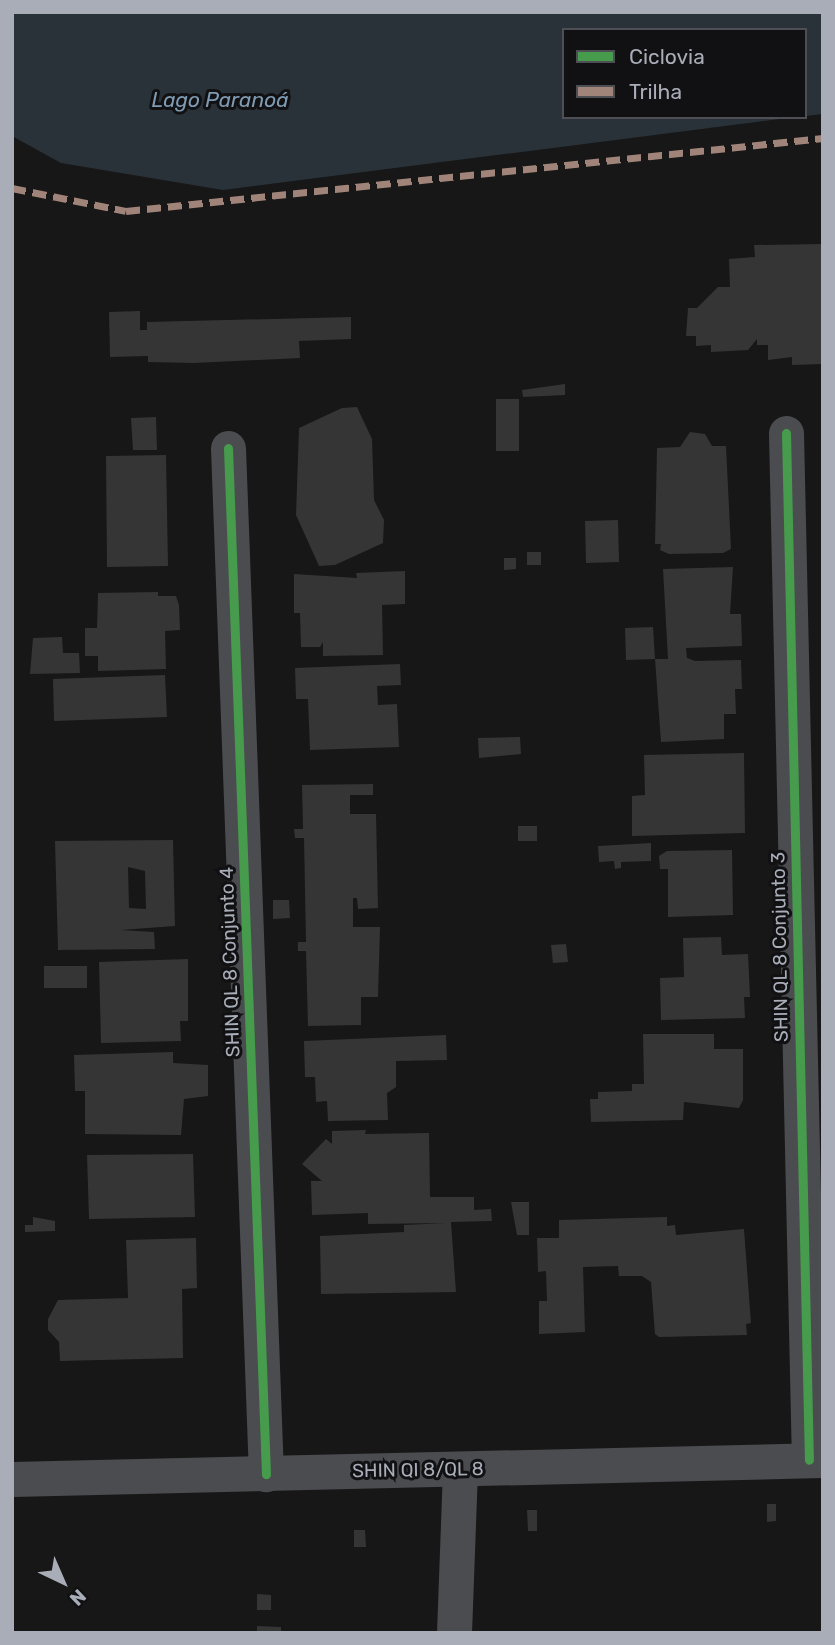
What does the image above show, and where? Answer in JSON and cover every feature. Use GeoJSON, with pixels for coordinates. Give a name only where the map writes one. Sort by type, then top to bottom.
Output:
{"type":"FeatureCollection","features":[{"type":"Feature","properties":{"kind":"street","name":"SHIN QL 8 Conjunto 3"},"geometry":{"type":"LineString","coordinates":[[786,433],[816,1460]]}},
{"type":"Feature","properties":{"kind":"street","name":"SHIN QL 8 Conjunto 4"},"geometry":{"type":"LineString","coordinates":[[228,448],[266,1474]]}},
{"type":"Feature","properties":{"kind":"street","name":"SHIN QI 8/QL 8"},"geometry":{"type":"LineString","coordinates":[[12,1479],[816,1460]]}},
{"type":"Feature","properties":{"kind":"street"},"geometry":{"type":"LineString","coordinates":[[454,1633],[460,1469]]}},
{"type":"Feature","properties":{"kind":"water","name":"Lago Paranoá"},"geometry":{"type":"Polygon","coordinates":[[[12,12],[823,12],[823,114],[807,116],[807,28],[562,28],[562,119],[779,119],[223,190],[61,163],[12,136],[12,12]]]}},
{"type":"Feature","properties":{"kind":"building"},"geometry":{"type":"Polygon","coordinates":[[[823,244],[823,364],[792,365],[792,357],[768,360],[768,345],[757,345],[757,339],[748,350],[711,352],[711,345],[696,346],[696,336],[686,336],[688,308],[697,308],[718,287],[730,287],[729,259],[755,257],[754,245],[823,244]]]}},
{"type":"Feature","properties":{"kind":"building"},"geometry":{"type":"Polygon","coordinates":[[[140,311],[140,330],[147,330],[147,322],[351,317],[351,339],[299,341],[300,358],[194,363],[148,362],[148,356],[110,357],[109,312],[140,311]]]}},
{"type":"Feature","properties":{"kind":"building"},"geometry":{"type":"Polygon","coordinates":[[[565,384],[565,395],[523,397],[522,390],[565,384]]]}},
{"type":"Feature","properties":{"kind":"building"},"geometry":{"type":"Polygon","coordinates":[[[496,399],[519,399],[519,451],[496,451],[496,399]]]}},
{"type":"Feature","properties":{"kind":"building"},"geometry":{"type":"Polygon","coordinates":[[[357,407],[372,439],[374,500],[384,520],[383,543],[335,565],[319,566],[296,515],[299,428],[342,408],[357,407]]]}},
{"type":"Feature","properties":{"kind":"building"},"geometry":{"type":"Polygon","coordinates":[[[156,417],[157,450],[133,450],[131,418],[156,417]]]}},
{"type":"Feature","properties":{"kind":"building"},"geometry":{"type":"Polygon","coordinates":[[[690,432],[705,434],[712,446],[726,446],[731,549],[723,553],[669,554],[660,550],[661,544],[655,544],[657,448],[680,447],[690,432]]]}},
{"type":"Feature","properties":{"kind":"building"},"geometry":{"type":"Polygon","coordinates":[[[166,455],[168,566],[107,567],[106,456],[166,455]]]}},
{"type":"Feature","properties":{"kind":"building"},"geometry":{"type":"Polygon","coordinates":[[[618,520],[619,562],[586,563],[585,521],[618,520]]]}},
{"type":"Feature","properties":{"kind":"building"},"geometry":{"type":"Polygon","coordinates":[[[527,552],[541,552],[541,565],[527,565],[527,552]]]}},
{"type":"Feature","properties":{"kind":"building"},"geometry":{"type":"Polygon","coordinates":[[[504,558],[516,558],[516,569],[504,570],[504,558]]]}},
{"type":"Feature","properties":{"kind":"building"},"geometry":{"type":"Polygon","coordinates":[[[733,567],[730,614],[741,614],[742,646],[686,648],[687,658],[695,661],[741,660],[742,689],[735,689],[736,714],[724,714],[724,739],[661,742],[655,659],[668,659],[663,569],[733,567]]]}},
{"type":"Feature","properties":{"kind":"building"},"geometry":{"type":"Polygon","coordinates":[[[405,571],[405,604],[382,605],[383,655],[323,656],[323,642],[320,647],[301,647],[300,613],[294,613],[294,574],[357,578],[356,573],[405,571]]]}},
{"type":"Feature","properties":{"kind":"building"},"geometry":{"type":"Polygon","coordinates":[[[158,592],[158,596],[176,596],[179,605],[180,630],[165,631],[166,669],[98,671],[98,656],[85,656],[85,628],[97,628],[98,593],[158,592]]]}},
{"type":"Feature","properties":{"kind":"building"},"geometry":{"type":"Polygon","coordinates":[[[653,627],[655,659],[626,660],[625,628],[653,627]]]}},
{"type":"Feature","properties":{"kind":"building"},"geometry":{"type":"Polygon","coordinates":[[[62,637],[63,653],[79,653],[80,673],[30,674],[33,638],[62,637]]]}},
{"type":"Feature","properties":{"kind":"building"},"geometry":{"type":"Polygon","coordinates":[[[400,664],[401,685],[377,686],[378,705],[397,704],[399,747],[310,750],[308,699],[296,699],[295,668],[400,664]]]}},
{"type":"Feature","properties":{"kind":"building"},"geometry":{"type":"Polygon","coordinates":[[[165,675],[167,717],[54,721],[53,679],[165,675]]]}},
{"type":"Feature","properties":{"kind":"building"},"geometry":{"type":"Polygon","coordinates":[[[520,737],[521,754],[479,758],[478,738],[520,737]]]}},
{"type":"Feature","properties":{"kind":"building"},"geometry":{"type":"Polygon","coordinates":[[[744,753],[745,833],[632,836],[632,796],[645,795],[644,755],[744,753]]]}},
{"type":"Feature","properties":{"kind":"building"},"geometry":{"type":"Polygon","coordinates":[[[373,784],[373,795],[350,795],[350,814],[376,814],[378,908],[358,909],[357,898],[353,898],[353,927],[380,927],[378,997],[361,997],[361,1025],[308,1026],[306,951],[298,951],[298,942],[306,942],[304,838],[295,838],[294,829],[303,829],[302,785],[373,784]]]}},
{"type":"Feature","properties":{"kind":"building"},"geometry":{"type":"Polygon","coordinates":[[[518,826],[537,826],[537,841],[518,841],[518,826]]]}},
{"type":"Feature","properties":{"kind":"building"},"geometry":{"type":"Polygon","coordinates":[[[173,840],[175,926],[121,930],[154,932],[155,949],[58,950],[55,841],[173,840]],[[128,867],[129,908],[146,909],[145,871],[128,867]]]}},
{"type":"Feature","properties":{"kind":"building"},"geometry":{"type":"Polygon","coordinates":[[[651,843],[651,861],[621,862],[621,868],[615,869],[614,861],[599,862],[598,846],[651,843]]]}},
{"type":"Feature","properties":{"kind":"building"},"geometry":{"type":"Polygon","coordinates":[[[732,850],[733,915],[668,917],[668,869],[660,869],[659,856],[667,851],[732,850]]]}},
{"type":"Feature","properties":{"kind":"building"},"geometry":{"type":"Polygon","coordinates":[[[273,900],[289,900],[290,918],[273,919],[273,900]]]}},
{"type":"Feature","properties":{"kind":"building"},"geometry":{"type":"Polygon","coordinates":[[[721,937],[722,955],[748,954],[750,997],[744,997],[745,1018],[661,1020],[660,978],[684,977],[683,938],[721,937]]]}},
{"type":"Feature","properties":{"kind":"building"},"geometry":{"type":"Polygon","coordinates":[[[566,944],[568,962],[553,963],[551,945],[566,944]]]}},
{"type":"Feature","properties":{"kind":"building"},"geometry":{"type":"Polygon","coordinates":[[[188,959],[188,1021],[180,1021],[181,1041],[101,1043],[99,962],[188,959]]]}},
{"type":"Feature","properties":{"kind":"building"},"geometry":{"type":"Polygon","coordinates":[[[44,966],[87,966],[87,988],[44,988],[44,966]]]}},
{"type":"Feature","properties":{"kind":"building"},"geometry":{"type":"Polygon","coordinates":[[[643,1034],[714,1034],[714,1049],[743,1049],[743,1100],[739,1108],[684,1102],[683,1120],[591,1122],[590,1099],[598,1099],[598,1092],[632,1091],[632,1084],[644,1084],[643,1034]]]}},
{"type":"Feature","properties":{"kind":"building"},"geometry":{"type":"Polygon","coordinates":[[[446,1035],[447,1060],[396,1061],[396,1087],[387,1093],[388,1120],[328,1121],[327,1101],[316,1102],[315,1077],[305,1077],[304,1041],[446,1035]]]}},
{"type":"Feature","properties":{"kind":"building"},"geometry":{"type":"Polygon","coordinates":[[[173,1052],[173,1063],[208,1065],[208,1096],[184,1099],[181,1135],[85,1134],[85,1091],[75,1091],[74,1055],[173,1052]]]}},
{"type":"Feature","properties":{"kind":"building"},"geometry":{"type":"Polygon","coordinates":[[[366,1130],[365,1134],[429,1133],[430,1197],[474,1197],[474,1210],[491,1209],[492,1221],[451,1222],[456,1292],[321,1294],[320,1236],[404,1232],[404,1225],[446,1223],[368,1224],[368,1213],[312,1215],[311,1181],[322,1181],[302,1164],[326,1139],[332,1144],[332,1131],[366,1130]]]}},
{"type":"Feature","properties":{"kind":"building"},"geometry":{"type":"Polygon","coordinates":[[[193,1154],[195,1217],[89,1219],[87,1155],[193,1154]]]}},
{"type":"Feature","properties":{"kind":"building"},"geometry":{"type":"Polygon","coordinates":[[[511,1202],[529,1202],[529,1235],[517,1235],[511,1202]]]}},
{"type":"Feature","properties":{"kind":"building"},"geometry":{"type":"Polygon","coordinates":[[[33,1217],[55,1221],[55,1231],[25,1232],[25,1225],[33,1225],[33,1217]]]}},
{"type":"Feature","properties":{"kind":"building"},"geometry":{"type":"Polygon","coordinates":[[[667,1217],[667,1226],[675,1225],[676,1235],[744,1229],[751,1323],[746,1324],[747,1335],[659,1337],[655,1334],[651,1282],[642,1276],[619,1276],[618,1266],[583,1267],[585,1332],[539,1334],[539,1301],[547,1301],[546,1271],[538,1272],[537,1238],[559,1238],[559,1220],[667,1217]]]}},
{"type":"Feature","properties":{"kind":"building"},"geometry":{"type":"Polygon","coordinates":[[[196,1238],[197,1288],[182,1289],[183,1358],[60,1361],[59,1342],[48,1330],[48,1319],[58,1300],[128,1298],[126,1240],[196,1238]]]}},
{"type":"Feature","properties":{"kind":"building"},"geometry":{"type":"Polygon","coordinates":[[[767,1504],[776,1504],[776,1521],[767,1522],[767,1504]]]}},
{"type":"Feature","properties":{"kind":"building"},"geometry":{"type":"Polygon","coordinates":[[[527,1510],[537,1510],[537,1531],[528,1531],[527,1510]]]}},
{"type":"Feature","properties":{"kind":"building"},"geometry":{"type":"Polygon","coordinates":[[[354,1530],[365,1530],[366,1547],[354,1547],[354,1530]]]}},
{"type":"Feature","properties":{"kind":"building"},"geometry":{"type":"Polygon","coordinates":[[[257,1594],[271,1595],[271,1610],[257,1610],[257,1594]]]}},
{"type":"Feature","properties":{"kind":"building"},"geometry":{"type":"Polygon","coordinates":[[[257,1626],[281,1627],[281,1633],[257,1633],[257,1626]]]}},
{"type":"Feature","properties":{"kind":"marked path"},"geometry":{"type":"LineString","coordinates":[[12,188],[126,211],[823,138]]}},
{"type":"Feature","properties":{"kind":"cycle path"},"geometry":{"type":"LineString","coordinates":[[786,433],[809,1460]]}},
{"type":"Feature","properties":{"kind":"cycle path"},"geometry":{"type":"LineString","coordinates":[[228,448],[266,1474]]}}]}
